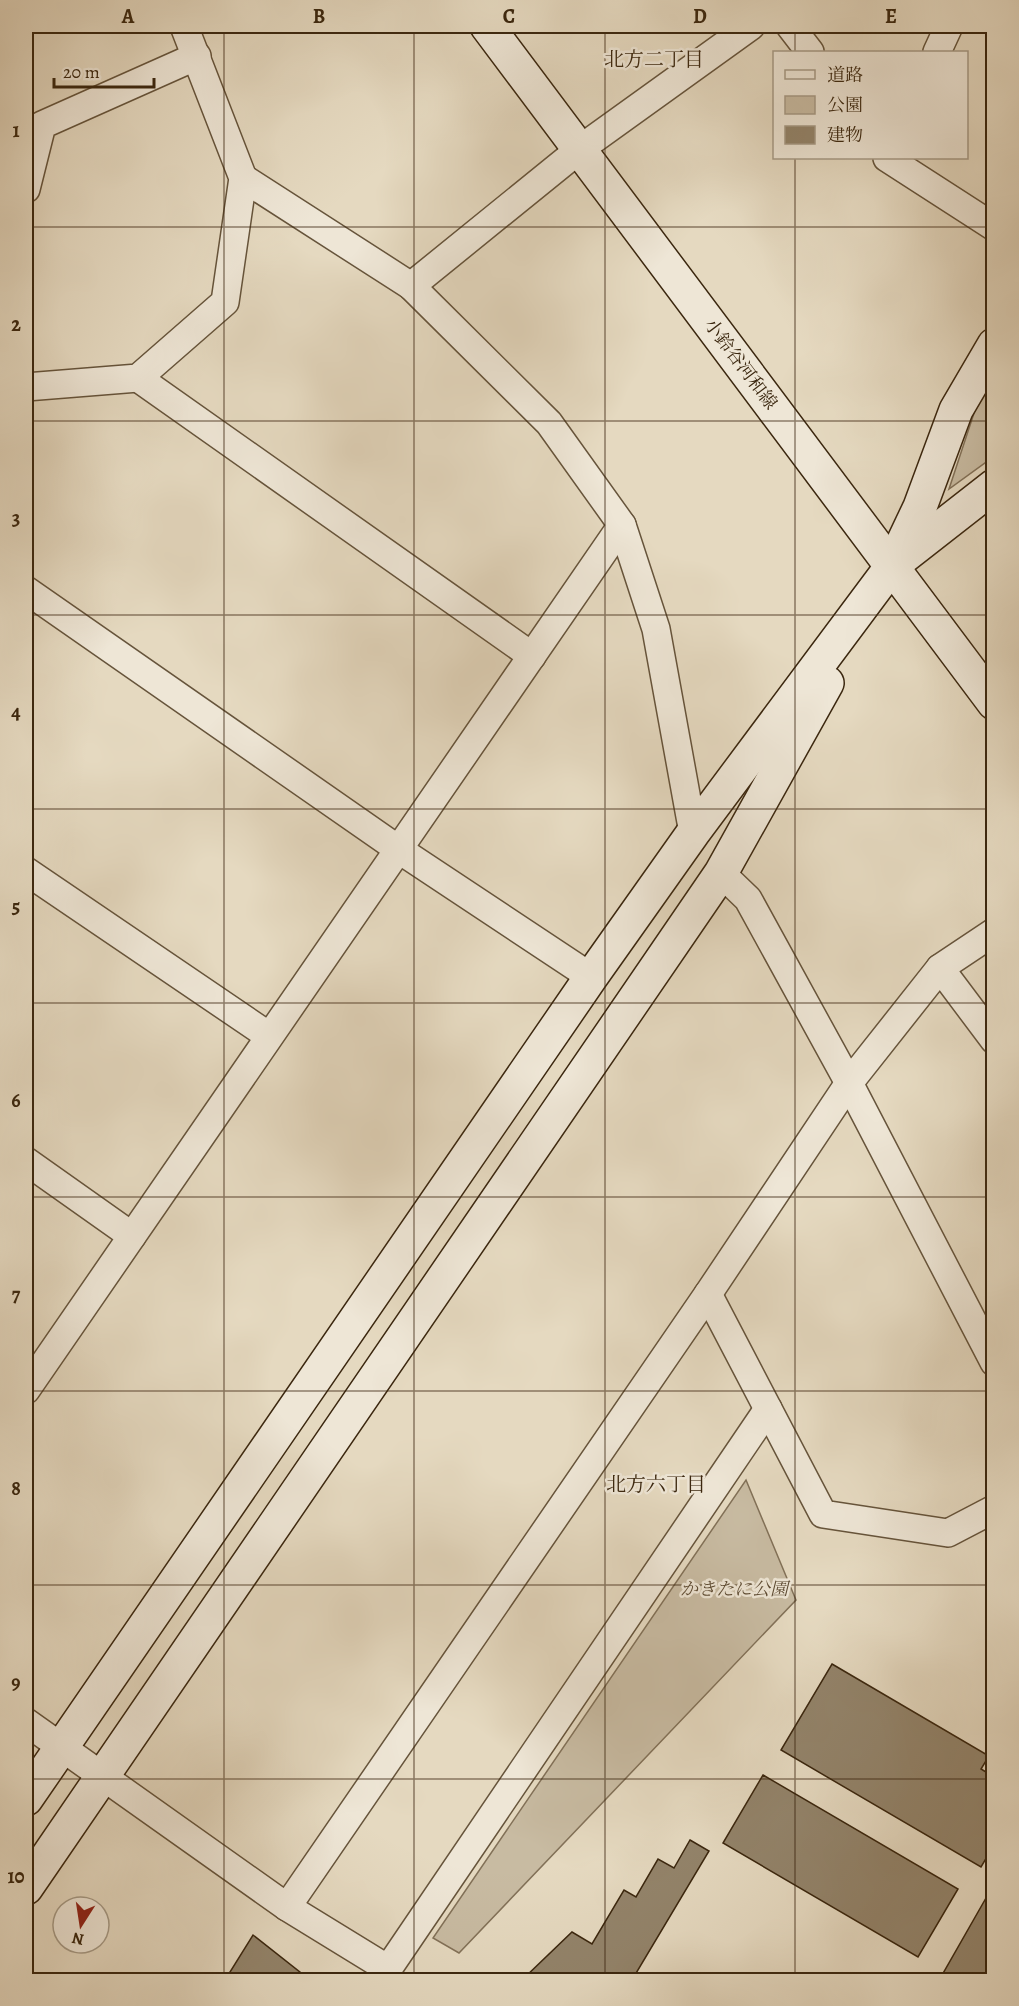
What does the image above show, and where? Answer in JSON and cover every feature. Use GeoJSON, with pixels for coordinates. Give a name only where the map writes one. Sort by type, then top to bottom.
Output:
{"type":"FeatureCollection","features":[{"type":"Feature","properties":{"kind":"street"},"geometry":{"type":"LineString","coordinates":[[26,387],[138,378],[225,302],[243,178],[184,26]]}},
{"type":"Feature","properties":{"kind":"street","name":"小鈴谷河和線"},"geometry":{"type":"LineString","coordinates":[[488,26],[993,703]]}},
{"type":"Feature","properties":{"kind":"street"},"geometry":{"type":"LineString","coordinates":[[411,286],[580,149],[751,26]]}},
{"type":"Feature","properties":{"kind":"street"},"geometry":{"type":"LineString","coordinates":[[790,26],[809,51]]}},
{"type":"Feature","properties":{"kind":"street"},"geometry":{"type":"LineString","coordinates":[[937,51],[949,26]]}},
{"type":"Feature","properties":{"kind":"street"},"geometry":{"type":"LineString","coordinates":[[26,189],[42,125],[197,56]]}},
{"type":"Feature","properties":{"kind":"street"},"geometry":{"type":"LineString","coordinates":[[891,159],[993,227]]}},
{"type":"Feature","properties":{"kind":"street"},"geometry":{"type":"LineString","coordinates":[[243,178],[411,286],[549,423],[622,525],[656,629],[693,833]]}},
{"type":"Feature","properties":{"kind":"street"},"geometry":{"type":"LineString","coordinates":[[26,1888],[721,873],[892,566],[920,507],[956,410],[993,345]]}},
{"type":"Feature","properties":{"kind":"street"},"geometry":{"type":"LineString","coordinates":[[138,378],[532,656]]}},
{"type":"Feature","properties":{"kind":"street"},"geometry":{"type":"LineString","coordinates":[[26,1799],[591,977],[693,833],[892,566],[993,486]]}},
{"type":"Feature","properties":{"kind":"street"},"geometry":{"type":"LineString","coordinates":[[26,1390],[622,525]]}},
{"type":"Feature","properties":{"kind":"street"},"geometry":{"type":"LineString","coordinates":[[26,590],[398,849],[591,977]]}},
{"type":"Feature","properties":{"kind":"street"},"geometry":{"type":"LineString","coordinates":[[26,872],[269,1036]]}},
{"type":"Feature","properties":{"kind":"street"},"geometry":{"type":"LineString","coordinates":[[721,873],[748,899],[849,1083],[993,1362]]}},
{"type":"Feature","properties":{"kind":"street"},"geometry":{"type":"LineString","coordinates":[[288,1907],[708,1294],[849,1083],[939,968],[993,932]]}},
{"type":"Feature","properties":{"kind":"street"},"geometry":{"type":"LineString","coordinates":[[939,968],[993,1040]]}},
{"type":"Feature","properties":{"kind":"street"},"geometry":{"type":"LineString","coordinates":[[26,1161],[132,1236]]}},
{"type":"Feature","properties":{"kind":"street"},"geometry":{"type":"LineString","coordinates":[[708,1294],[823,1514],[948,1533],[993,1509]]}},
{"type":"Feature","properties":{"kind":"street"},"geometry":{"type":"LineString","coordinates":[[26,1722],[62,1746],[102,1778],[288,1907],[388,1969],[768,1409]]}},
{"type":"Feature","properties":{"kind":"green space"},"geometry":{"type":"Polygon","coordinates":[[[993,373],[993,457],[949,489],[978,401],[993,373]]]}},
{"type":"Feature","properties":{"kind":"green space","name":"かきたに公園"},"geometry":{"type":"Polygon","coordinates":[[[746,1480],[796,1600],[459,1953],[433,1938],[746,1480]]]}},
{"type":"Feature","properties":{"kind":"building"},"geometry":{"type":"Polygon","coordinates":[[[832,1664],[989,1756],[981,1769],[994,1777],[994,1845],[981,1867],[781,1750],[832,1664]]]}},
{"type":"Feature","properties":{"kind":"building"},"geometry":{"type":"Polygon","coordinates":[[[763,1775],[958,1889],[918,1957],[723,1843],[763,1775]]]}},
{"type":"Feature","properties":{"kind":"building"},"geometry":{"type":"Polygon","coordinates":[[[690,1840],[709,1851],[632,1980],[522,1980],[572,1932],[592,1944],[624,1890],[636,1897],[658,1859],[674,1868],[690,1840]]]}},
{"type":"Feature","properties":{"kind":"building"},"geometry":{"type":"Polygon","coordinates":[[[994,1884],[994,1946],[990,1952],[994,1954],[994,1980],[948,1980],[941,1977],[994,1884]]]}},
{"type":"Feature","properties":{"kind":"building"},"geometry":{"type":"Polygon","coordinates":[[[253,1935],[310,1980],[225,1980],[253,1935]]]}},
{"type":"Feature","properties":{"kind":"district","name":"北方二丁目"},"geometry":{"type":"Point","coordinates":[654,59]}},
{"type":"Feature","properties":{"kind":"district","name":"北方六丁目"},"geometry":{"type":"Point","coordinates":[656,1484]}}]}
